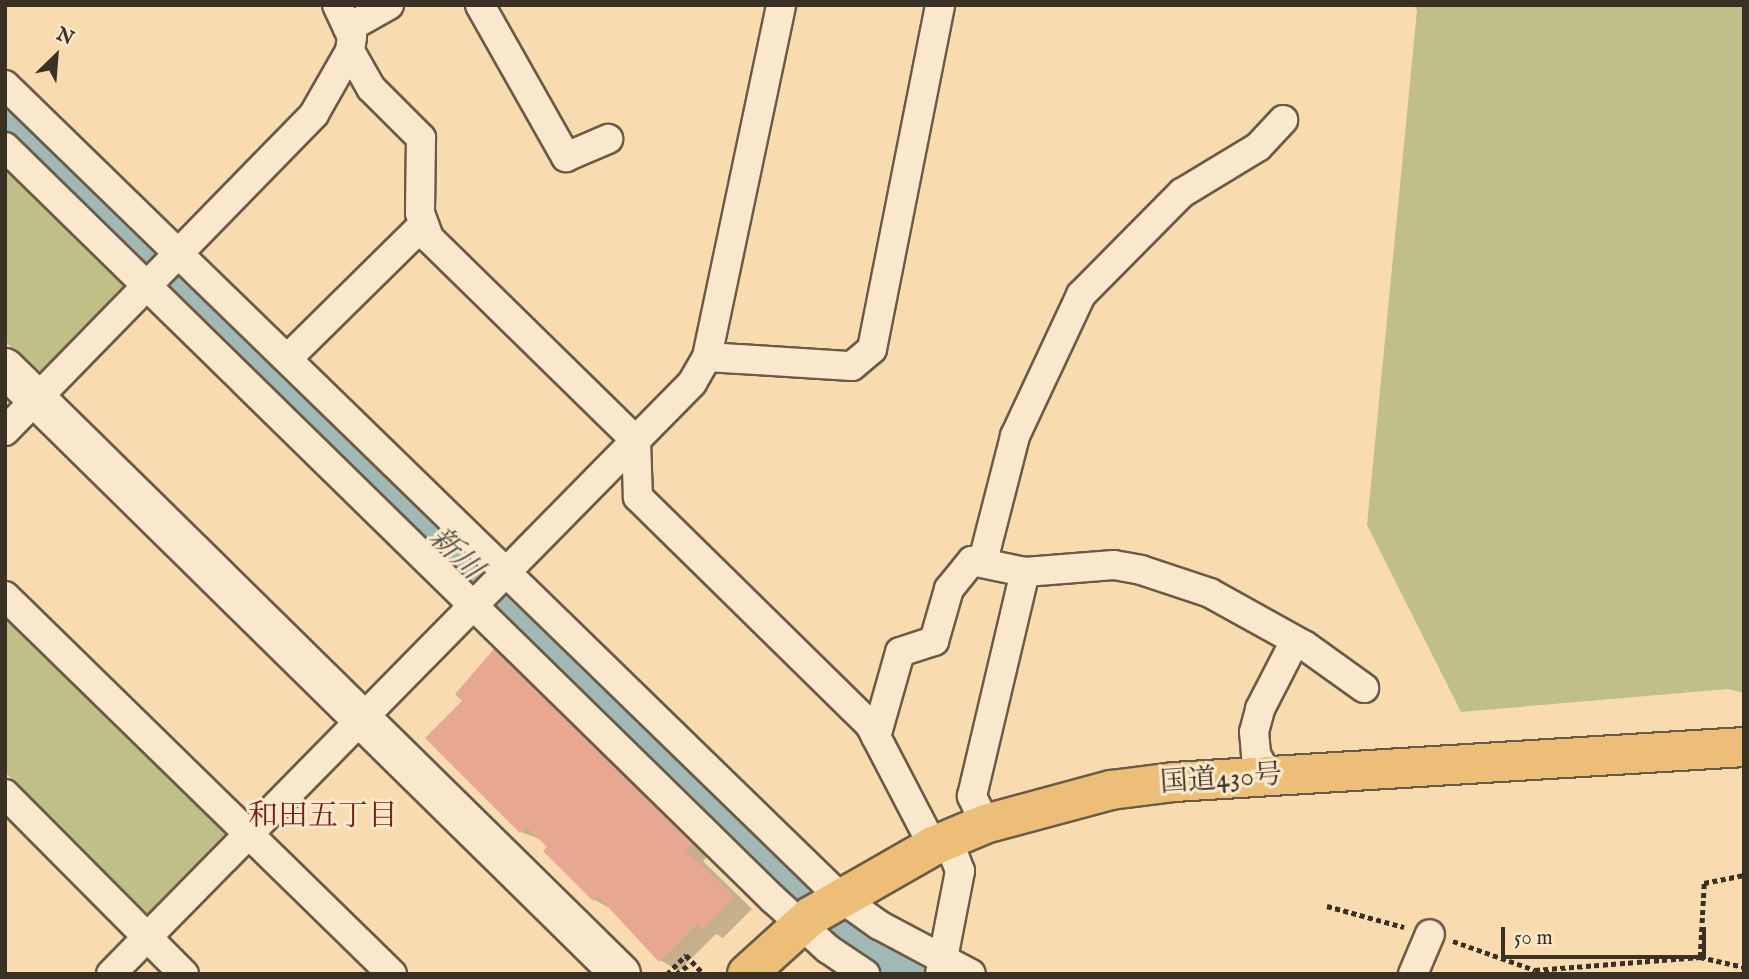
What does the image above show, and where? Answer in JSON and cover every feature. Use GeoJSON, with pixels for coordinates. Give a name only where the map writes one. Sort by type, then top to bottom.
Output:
{"type":"FeatureCollection","features":[{"type":"Feature","properties":{"kind":"highway","name":"国道430号"},"geometry":{"type":"LineString","coordinates":[[747,974],[823,909],[941,842],[985,824],[1111,790],[1268,776],[1744,747]]}},
{"type":"Feature","properties":{"kind":"street"},"geometry":{"type":"LineString","coordinates":[[5,431],[314,114],[345,28],[389,5]]}},
{"type":"Feature","properties":{"kind":"street"},"geometry":{"type":"LineString","coordinates":[[480,5],[566,157],[608,139]]}},
{"type":"Feature","properties":{"kind":"street"},"geometry":{"type":"LineString","coordinates":[[111,974],[145,936],[479,602],[692,383],[707,358],[781,5]]}},
{"type":"Feature","properties":{"kind":"street"},"geometry":{"type":"LineString","coordinates":[[707,358],[852,366],[872,349],[940,5]]}},
{"type":"Feature","properties":{"kind":"street"},"geometry":{"type":"LineString","coordinates":[[345,28],[371,88],[421,138],[422,226],[636,441],[638,496],[870,725],[960,871],[941,968]]}},
{"type":"Feature","properties":{"kind":"street"},"geometry":{"type":"LineString","coordinates":[[5,85],[165,268],[479,602],[823,909],[941,968],[971,974]]}},
{"type":"Feature","properties":{"kind":"street"},"geometry":{"type":"LineString","coordinates":[[983,561],[1014,436],[1080,295],[1182,193],[1258,147],[1283,120]]}},
{"type":"Feature","properties":{"kind":"street"},"geometry":{"type":"LineString","coordinates":[[5,147],[288,358],[507,573],[823,909],[865,974]]}},
{"type":"Feature","properties":{"kind":"street"},"geometry":{"type":"LineString","coordinates":[[288,358],[422,226]]}},
{"type":"Feature","properties":{"kind":"street"},"geometry":{"type":"LineString","coordinates":[[5,369],[621,974]]}},
{"type":"Feature","properties":{"kind":"street"},"geometry":{"type":"LineString","coordinates":[[876,737],[900,652],[934,641],[949,589],[972,561],[983,561],[1026,572],[1114,565],[1142,570],[1210,593],[1295,641],[1364,688]]}},
{"type":"Feature","properties":{"kind":"street"},"geometry":{"type":"LineString","coordinates":[[985,824],[972,796],[985,757],[1026,572]]}},
{"type":"Feature","properties":{"kind":"street"},"geometry":{"type":"LineString","coordinates":[[5,596],[393,974]]}},
{"type":"Feature","properties":{"kind":"street"},"geometry":{"type":"LineString","coordinates":[[1268,776],[1256,754],[1254,732],[1260,709],[1295,641]]}},
{"type":"Feature","properties":{"kind":"street"},"geometry":{"type":"LineString","coordinates":[[5,794],[184,974]]}},
{"type":"Feature","properties":{"kind":"street"},"geometry":{"type":"LineString","coordinates":[[1413,974],[1430,934]]}},
{"type":"Feature","properties":{"kind":"path"},"geometry":{"type":"LineString","coordinates":[[1700,957],[1704,883],[1744,875]]}},
{"type":"Feature","properties":{"kind":"path"},"geometry":{"type":"LineString","coordinates":[[1327,906],[1430,934],[1535,970],[1700,957],[1744,967]]}},
{"type":"Feature","properties":{"kind":"path"},"geometry":{"type":"LineString","coordinates":[[667,974],[686,955],[704,974]]}},
{"type":"Feature","properties":{"kind":"path"},"geometry":{"type":"LineString","coordinates":[[676,974],[687,964],[695,970]]}},
{"type":"Feature","properties":{"kind":"shaded area"},"geometry":{"type":"Polygon","coordinates":[[[1413,5],[1744,5],[1744,693],[1728,689],[1461,712],[1367,525],[1417,10],[1413,5]]]}},
{"type":"Feature","properties":{"kind":"shaded area"},"geometry":{"type":"Polygon","coordinates":[[[5,165],[129,289],[41,376],[5,341],[5,165]]]}},
{"type":"Feature","properties":{"kind":"shaded area"},"geometry":{"type":"Polygon","coordinates":[[[5,612],[229,837],[148,916],[5,772],[5,612]]]}},
{"type":"Feature","properties":{"kind":"building"},"geometry":{"type":"Polygon","coordinates":[[[495,648],[693,842],[685,850],[734,897],[703,929],[698,923],[659,962],[598,896],[593,901],[543,851],[547,847],[527,827],[520,833],[425,738],[462,701],[455,694],[495,648]]]}},
{"type":"Feature","properties":{"kind":"waterway","name":"新川"},"geometry":{"type":"LineString","coordinates":[[5,116],[798,888],[841,926],[920,974]]}},
{"type":"Feature","properties":{"kind":"district","name":"和田五丁目"},"geometry":{"type":"Point","coordinates":[323,817]}}]}
